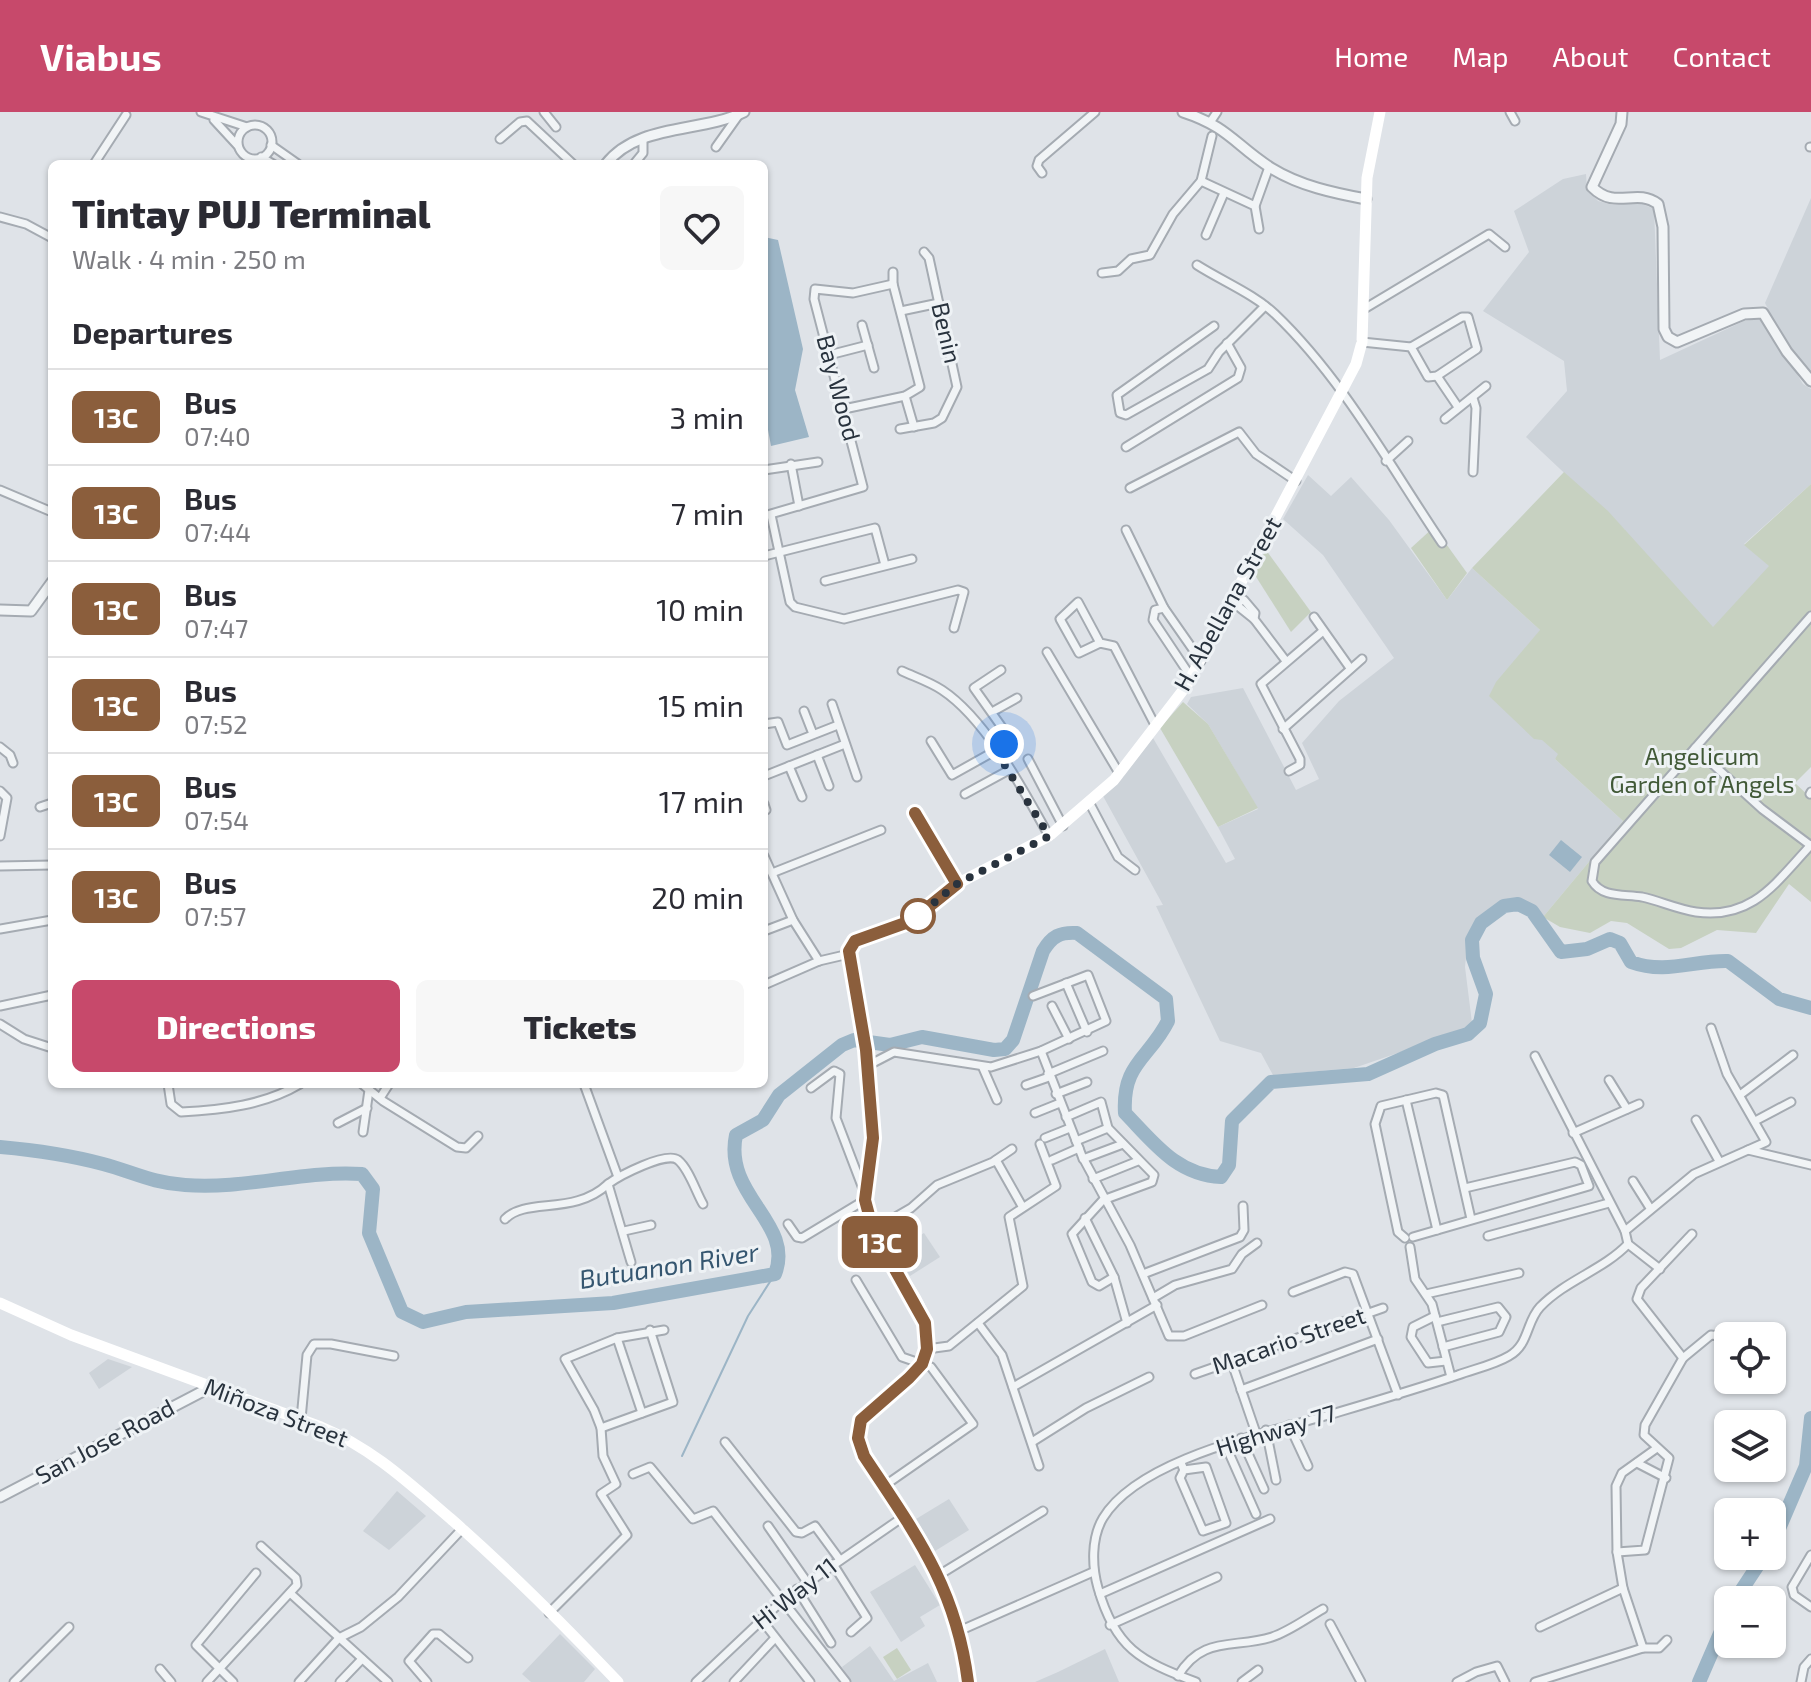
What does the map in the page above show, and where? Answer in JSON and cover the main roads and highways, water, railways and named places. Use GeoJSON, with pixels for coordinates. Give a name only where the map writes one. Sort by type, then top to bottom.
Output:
{"type":"FeatureCollection","features":[{"type":"Feature","properties":{"kind":"main road","name":"H. Abellana Street"},"geometry":{"type":"LineString","coordinates":[[968,1682],[959,1631],[939,1575],[864,1456],[858,1438],[861,1420],[922,1364],[927,1349],[921,1313],[873,1230],[865,1197],[873,1138],[866,1050],[850,950],[908,923],[957,884],[1063,826],[1120,774],[1191,677],[1237,598],[1342,393],[1362,342],[1366,199],[1374,127],[1380,112]]}},
{"type":"Feature","properties":{"kind":"main road","name":"Miñoza Street"},"geometry":{"type":"LineString","coordinates":[[0,1303],[71,1335],[209,1388],[301,1419],[359,1445],[462,1529],[618,1682]]}},
{"type":"Feature","properties":{"kind":"water"},"geometry":{"type":"Polygon","coordinates":[[[768,238],[778,240],[803,349],[795,390],[809,437],[771,446],[768,430],[768,238]]]}},
{"type":"Feature","properties":{"kind":"water"},"geometry":{"type":"Polygon","coordinates":[[[1561,840],[1582,857],[1570,872],[1549,855],[1561,840]]]}},
{"type":"Feature","properties":{"kind":"waterway","name":"Butuanon River"},"geometry":{"type":"LineString","coordinates":[[0,1147],[77,1158],[152,1180],[185,1185],[229,1185],[318,1175],[362,1174],[373,1189],[369,1233],[402,1312],[423,1322],[466,1312],[613,1303],[775,1274],[779,1256],[776,1239],[739,1175],[735,1156],[736,1135],[763,1120],[779,1095],[842,1045],[854,1040],[890,1045],[922,1037],[994,1050],[1005,1049],[1013,1040],[1043,951],[1053,938],[1061,934],[1077,933],[1166,999],[1168,1021],[1132,1072],[1125,1096],[1125,1113],[1167,1156],[1192,1170],[1221,1177],[1229,1165],[1232,1121],[1271,1082],[1368,1074],[1435,1044],[1468,1034],[1480,1023],[1486,994],[1473,958],[1472,940],[1481,923],[1504,906],[1518,904],[1532,911],[1561,952],[1587,949],[1610,939],[1620,943],[1631,962],[1644,966],[1668,967],[1728,961],[1779,999],[1811,1008]]}},
{"type":"Feature","properties":{"kind":"waterway"},"geometry":{"type":"LineString","coordinates":[[682,1456],[748,1316],[775,1274]]}},
{"type":"Feature","properties":{"kind":"waterway"},"geometry":{"type":"LineString","coordinates":[[1786,1512],[1806,1466],[1811,1418]]}},
{"type":"Feature","properties":{"kind":"waterway"},"geometry":{"type":"LineString","coordinates":[[1744,1586],[1755,1570]]}},
{"type":"Feature","properties":{"kind":"waterway"},"geometry":{"type":"LineString","coordinates":[[1699,1682],[1714,1647]]}},
{"type":"Feature","properties":{"kind":"park label","name":"Angelicum Garden of Angels"},"geometry":{"type":"Point","coordinates":[1702,771]}}]}
